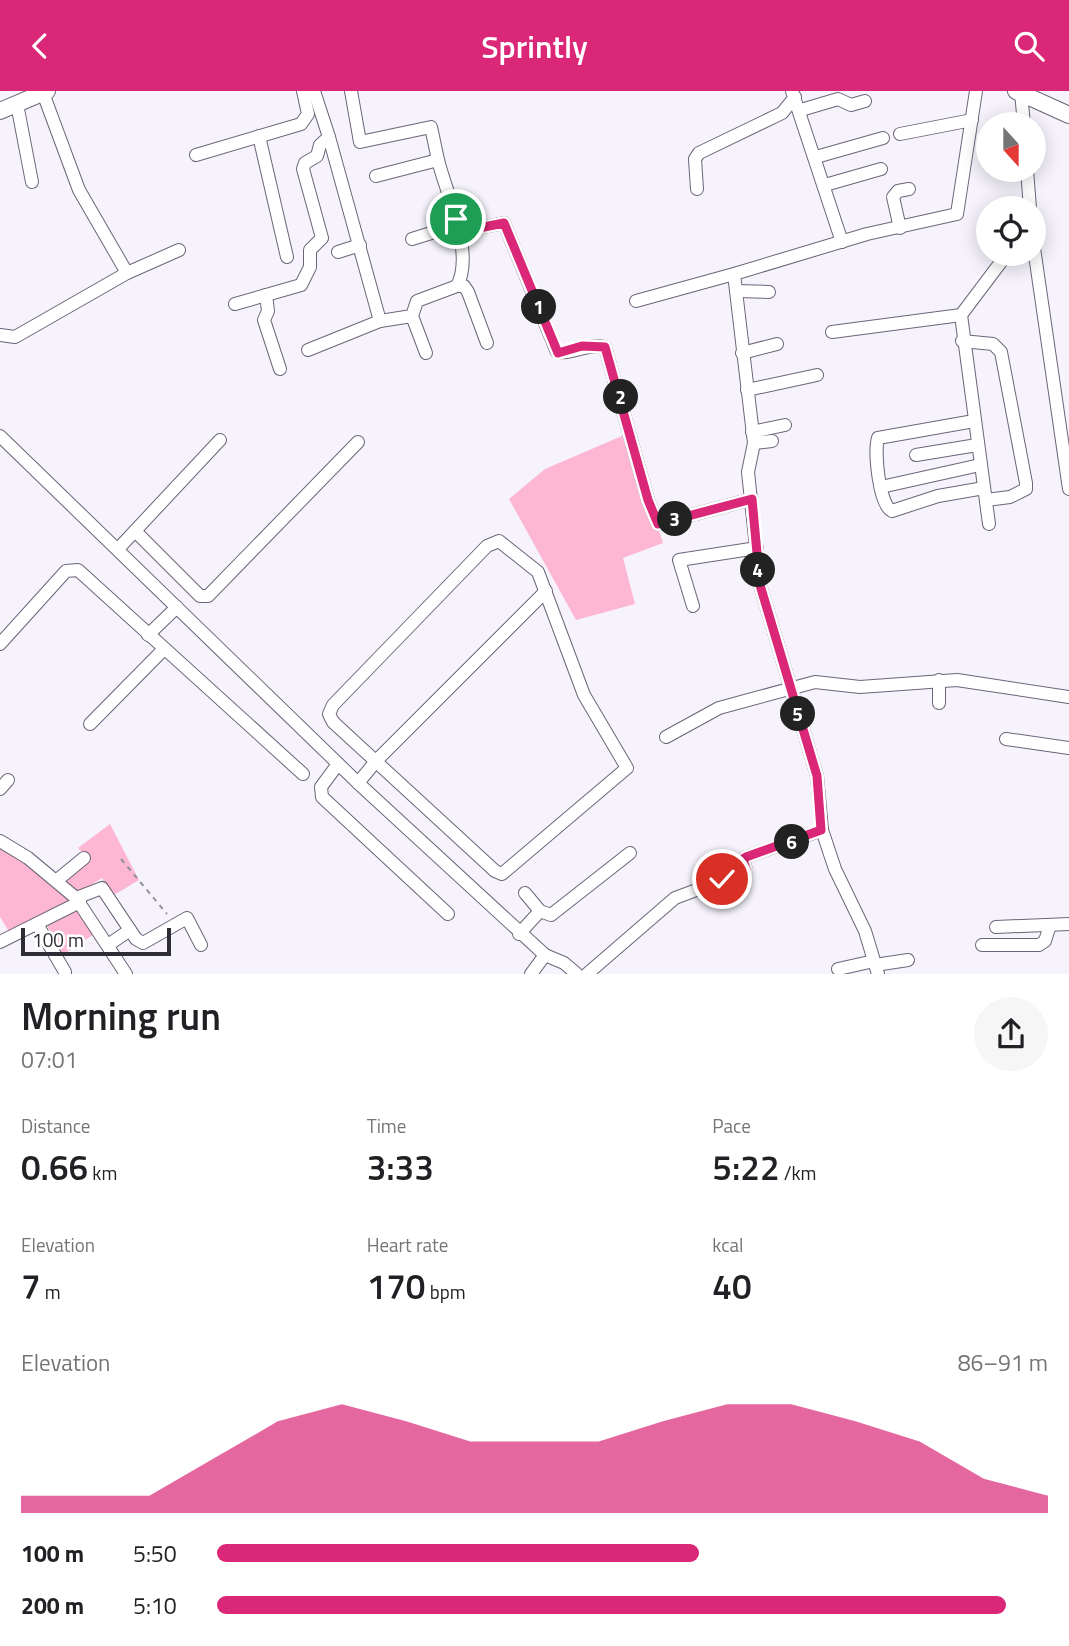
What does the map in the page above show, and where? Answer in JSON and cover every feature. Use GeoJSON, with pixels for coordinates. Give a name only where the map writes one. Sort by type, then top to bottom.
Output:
{"type":"FeatureCollection","features":[{"type":"Feature","properties":{"kind":"main road"},"geometry":{"type":"LineString","coordinates":[[1019,92],[1069,115]]}},
{"type":"Feature","properties":{"kind":"main road"},"geometry":{"type":"LineString","coordinates":[[0,110],[43,93]]}},
{"type":"Feature","properties":{"kind":"street"},"geometry":{"type":"LineString","coordinates":[[196,155],[306,120],[308,108],[303,91]]}},
{"type":"Feature","properties":{"kind":"street"},"geometry":{"type":"LineString","coordinates":[[314,91],[380,321]]}},
{"type":"Feature","properties":{"kind":"street"},"geometry":{"type":"LineString","coordinates":[[351,91],[360,142],[431,127],[458,228],[460,269],[457,286]]}},
{"type":"Feature","properties":{"kind":"street"},"geometry":{"type":"LineString","coordinates":[[636,301],[842,242],[957,214],[976,91]]}},
{"type":"Feature","properties":{"kind":"street"},"geometry":{"type":"LineString","coordinates":[[1019,92],[1022,112]]}},
{"type":"Feature","properties":{"kind":"street"},"geometry":{"type":"LineString","coordinates":[[43,93],[79,204]]}},
{"type":"Feature","properties":{"kind":"street"},"geometry":{"type":"LineString","coordinates":[[43,93],[79,190],[127,273]]}},
{"type":"Feature","properties":{"kind":"street"},"geometry":{"type":"LineString","coordinates":[[794,94],[842,242]]}},
{"type":"Feature","properties":{"kind":"street"},"geometry":{"type":"LineString","coordinates":[[697,189],[695,159],[699,153],[773,119],[782,113],[794,94]]}},
{"type":"Feature","properties":{"kind":"street"},"geometry":{"type":"LineString","coordinates":[[801,110],[838,99],[851,105],[865,101]]}},
{"type":"Feature","properties":{"kind":"street"},"geometry":{"type":"LineString","coordinates":[[18,104],[32,182]]}},
{"type":"Feature","properties":{"kind":"street"},"geometry":{"type":"LineString","coordinates":[[900,134],[972,120]]}},
{"type":"Feature","properties":{"kind":"street"},"geometry":{"type":"LineString","coordinates":[[259,136],[287,257]]}},
{"type":"Feature","properties":{"kind":"street"},"geometry":{"type":"LineString","coordinates":[[235,304],[301,285],[310,267],[310,250],[322,238],[303,166],[317,156],[320,145],[329,137]]}},
{"type":"Feature","properties":{"kind":"street"},"geometry":{"type":"LineString","coordinates":[[816,157],[883,138]]}},
{"type":"Feature","properties":{"kind":"street"},"geometry":{"type":"LineString","coordinates":[[376,176],[438,160]]}},
{"type":"Feature","properties":{"kind":"street"},"geometry":{"type":"LineString","coordinates":[[825,185],[881,169]]}},
{"type":"Feature","properties":{"kind":"street"},"geometry":{"type":"LineString","coordinates":[[900,228],[893,198],[898,191],[909,188]]}},
{"type":"Feature","properties":{"kind":"street"},"geometry":{"type":"LineString","coordinates":[[412,239],[458,228],[504,223],[558,353],[588,346],[602,346],[607,351],[648,500],[658,524],[752,499]]}},
{"type":"Feature","properties":{"kind":"street"},"geometry":{"type":"LineString","coordinates":[[338,252],[360,245]]}},
{"type":"Feature","properties":{"kind":"street"},"geometry":{"type":"LineString","coordinates":[[0,335],[15,337],[127,273],[179,250]]}},
{"type":"Feature","properties":{"kind":"street"},"geometry":{"type":"LineString","coordinates":[[989,524],[962,341],[961,316],[998,266]]}},
{"type":"Feature","properties":{"kind":"street"},"geometry":{"type":"LineString","coordinates":[[1037,266],[1064,422],[1069,489]]}},
{"type":"Feature","properties":{"kind":"street"},"geometry":{"type":"LineString","coordinates":[[734,274],[741,353],[753,437],[748,472],[760,585],[817,776],[821,830],[876,966]]}},
{"type":"Feature","properties":{"kind":"street"},"geometry":{"type":"LineString","coordinates":[[426,353],[412,316],[417,301],[457,286],[466,288],[487,343]]}},
{"type":"Feature","properties":{"kind":"street"},"geometry":{"type":"LineString","coordinates":[[736,292],[769,292]]}},
{"type":"Feature","properties":{"kind":"street"},"geometry":{"type":"LineString","coordinates":[[266,295],[268,311],[264,320],[280,369]]}},
{"type":"Feature","properties":{"kind":"street"},"geometry":{"type":"LineString","coordinates":[[309,350],[380,321],[412,316]]}},
{"type":"Feature","properties":{"kind":"street"},"geometry":{"type":"LineString","coordinates":[[832,332],[961,316]]}},
{"type":"Feature","properties":{"kind":"street"},"geometry":{"type":"LineString","coordinates":[[962,341],[993,344],[1001,352],[1026,489],[1019,494],[938,496],[892,511],[882,502],[878,438],[974,421]]}},
{"type":"Feature","properties":{"kind":"street"},"geometry":{"type":"LineString","coordinates":[[741,353],[777,344]]}},
{"type":"Feature","properties":{"kind":"street"},"geometry":{"type":"LineString","coordinates":[[747,390],[817,375]]}},
{"type":"Feature","properties":{"kind":"street"},"geometry":{"type":"LineString","coordinates":[[753,437],[785,425]]}},
{"type":"Feature","properties":{"kind":"street"},"geometry":{"type":"LineString","coordinates":[[753,437],[772,441]]}},
{"type":"Feature","properties":{"kind":"street"},"geometry":{"type":"LineString","coordinates":[[118,549],[220,440]]}},
{"type":"Feature","properties":{"kind":"street"},"geometry":{"type":"LineString","coordinates":[[135,531],[201,596],[208,596],[358,442]]}},
{"type":"Feature","properties":{"kind":"street"},"geometry":{"type":"LineString","coordinates":[[2,443],[118,549],[338,764],[519,934],[545,955],[564,963],[577,974]]}},
{"type":"Feature","properties":{"kind":"street"},"geometry":{"type":"LineString","coordinates":[[916,455],[978,445]]}},
{"type":"Feature","properties":{"kind":"street"},"geometry":{"type":"LineString","coordinates":[[881,487],[980,465]]}},
{"type":"Feature","properties":{"kind":"street"},"geometry":{"type":"LineString","coordinates":[[495,541],[506,544],[538,572],[546,591],[584,695],[602,729],[624,758],[626,771],[502,874],[495,871],[333,722],[330,710],[487,545],[495,541]]}},
{"type":"Feature","properties":{"kind":"street"},"geometry":{"type":"LineString","coordinates":[[692,606],[679,561],[757,548]]}},
{"type":"Feature","properties":{"kind":"street"},"geometry":{"type":"LineString","coordinates":[[0,645],[66,571],[78,570],[303,774]]}},
{"type":"Feature","properties":{"kind":"street"},"geometry":{"type":"LineString","coordinates":[[358,783],[377,760],[546,591]]}},
{"type":"Feature","properties":{"kind":"street"},"geometry":{"type":"LineString","coordinates":[[148,635],[177,607]]}},
{"type":"Feature","properties":{"kind":"street"},"geometry":{"type":"LineString","coordinates":[[90,724],[164,649]]}},
{"type":"Feature","properties":{"kind":"street"},"geometry":{"type":"LineString","coordinates":[[939,680],[939,703]]}},
{"type":"Feature","properties":{"kind":"street"},"geometry":{"type":"LineString","coordinates":[[666,737],[719,708],[816,682],[874,686],[939,680],[1069,697]]}},
{"type":"Feature","properties":{"kind":"street"},"geometry":{"type":"LineString","coordinates":[[1006,739],[1069,748]]}},
{"type":"Feature","properties":{"kind":"street"},"geometry":{"type":"LineString","coordinates":[[338,764],[321,787],[323,797],[448,914]]}},
{"type":"Feature","properties":{"kind":"street"},"geometry":{"type":"LineString","coordinates":[[587,974],[675,898],[742,873],[746,870],[743,859],[746,857],[821,830]]}},
{"type":"Feature","properties":{"kind":"street"},"geometry":{"type":"LineString","coordinates":[[0,841],[28,858],[78,900],[126,974]]}},
{"type":"Feature","properties":{"kind":"street"},"geometry":{"type":"LineString","coordinates":[[525,893],[540,911],[547,915],[560,910],[630,853]]}},
{"type":"Feature","properties":{"kind":"street"},"geometry":{"type":"LineString","coordinates":[[56,881],[84,858]]}},
{"type":"Feature","properties":{"kind":"street"},"geometry":{"type":"LineString","coordinates":[[0,942],[102,888],[130,930],[143,943],[174,923],[188,919],[201,944]]}},
{"type":"Feature","properties":{"kind":"street"},"geometry":{"type":"LineString","coordinates":[[519,934],[540,911]]}},
{"type":"Feature","properties":{"kind":"street"},"geometry":{"type":"LineString","coordinates":[[37,924],[65,972]]}},
{"type":"Feature","properties":{"kind":"street"},"geometry":{"type":"LineString","coordinates":[[996,927],[1069,924]]}},
{"type":"Feature","properties":{"kind":"street"},"geometry":{"type":"LineString","coordinates":[[982,945],[1039,945],[1045,941],[1050,925]]}},
{"type":"Feature","properties":{"kind":"street"},"geometry":{"type":"LineString","coordinates":[[108,945],[130,930]]}},
{"type":"Feature","properties":{"kind":"street"},"geometry":{"type":"LineString","coordinates":[[531,974],[545,955]]}},
{"type":"Feature","properties":{"kind":"street"},"geometry":{"type":"LineString","coordinates":[[838,969],[908,960]]}},
{"type":"Feature","properties":{"kind":"path"},"geometry":{"type":"LineString","coordinates":[[121,859],[174,923]]}},
{"type":"Feature","properties":{"kind":"shaded area"},"geometry":{"type":"Polygon","coordinates":[[[629,433],[663,543],[623,558],[635,604],[576,620],[509,499],[545,469],[629,433]]]}},
{"type":"Feature","properties":{"kind":"shaded area"},"geometry":{"type":"Polygon","coordinates":[[[110,824],[139,880],[114,895],[102,878],[77,894],[99,931],[61,956],[46,923],[13,938],[0,917],[0,840],[62,878],[88,858],[78,848],[110,824]]]}},
{"type":"Feature","properties":{"kind":"route"},"geometry":{"type":"LineString","coordinates":[[456,219],[459,232],[504,223],[558,353],[582,346],[605,347],[648,500],[658,524],[752,499],[760,585],[817,776],[821,830],[746,857],[743,859],[746,870],[722,879]]}}]}
